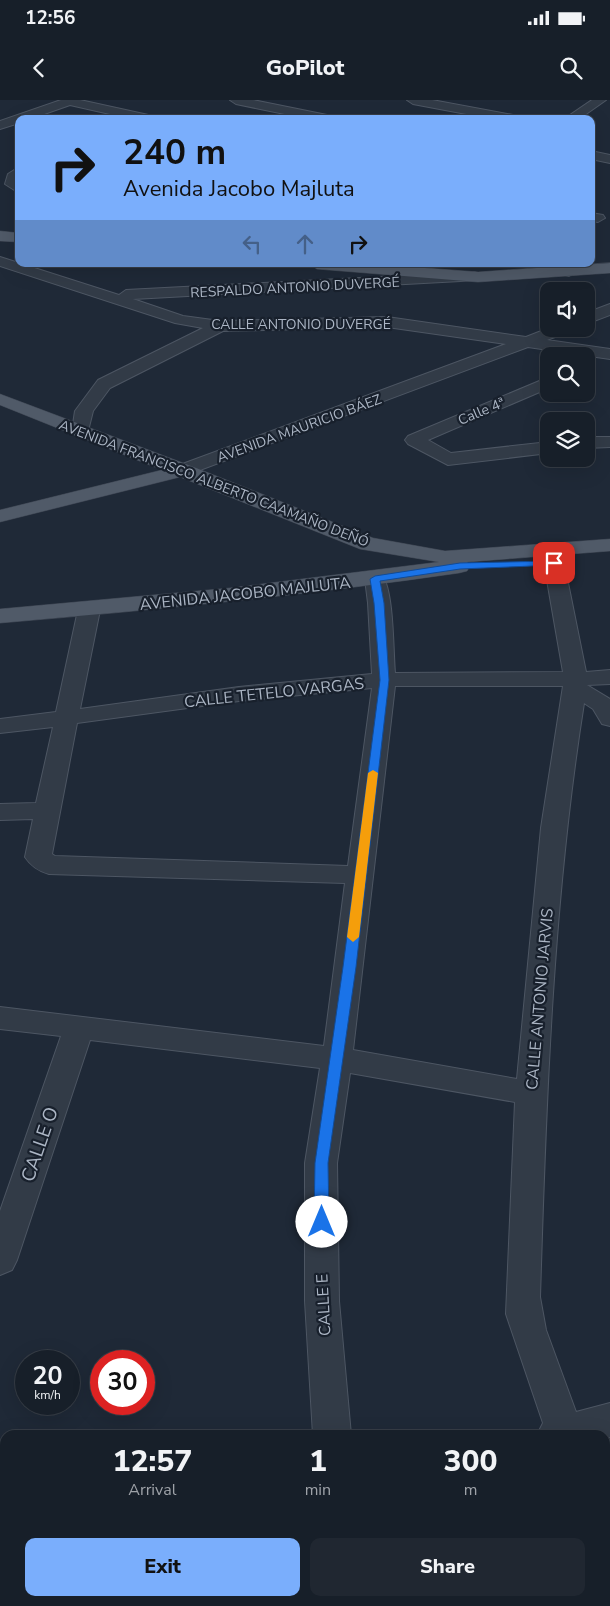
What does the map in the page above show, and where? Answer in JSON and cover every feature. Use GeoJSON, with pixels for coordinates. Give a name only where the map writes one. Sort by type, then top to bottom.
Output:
{"type":"FeatureCollection","features":[{"type":"Feature","properties":{"kind":"main road"},"geometry":{"type":"LineString","coordinates":[[0,227],[15,228]]}},
{"type":"Feature","properties":{"kind":"main road"},"geometry":{"type":"LineString","coordinates":[[0,236],[15,238]]}},
{"type":"Feature","properties":{"kind":"main road"},"geometry":{"type":"LineString","coordinates":[[354,267],[478,277],[541,268]]}},
{"type":"Feature","properties":{"kind":"main road"},"geometry":{"type":"LineString","coordinates":[[514,267],[569,271],[610,268]]}},
{"type":"Feature","properties":{"kind":"main road","name":"AVENIDA FRANCISCO ALBERTO CAAMAÑO DEÑÓ"},"geometry":{"type":"LineString","coordinates":[[0,399],[368,544],[446,556],[610,545]]}},
{"type":"Feature","properties":{"kind":"main road","name":"AVENIDA FRANCISCO ALBERTO CAAMAÑO DEÑÓ"},"geometry":{"type":"LineString","coordinates":[[0,411],[161,476],[380,569]]}},
{"type":"Feature","properties":{"kind":"main road","name":"AVENIDA MAURICIO BÁEZ"},"geometry":{"type":"LineString","coordinates":[[0,516],[184,470]]}},
{"type":"Feature","properties":{"kind":"main road"},"geometry":{"type":"LineString","coordinates":[[554,563],[610,558]]}},
{"type":"Feature","properties":{"kind":"main road","name":"AVENIDA JACOBO MAJLUTA"},"geometry":{"type":"LineString","coordinates":[[0,616],[88,610],[380,569],[554,563]]}},
{"type":"Feature","properties":{"kind":"street"},"geometry":{"type":"LineString","coordinates":[[236,100],[309,115]]}},
{"type":"Feature","properties":{"kind":"street"},"geometry":{"type":"LineString","coordinates":[[413,100],[492,115]]}},
{"type":"Feature","properties":{"kind":"street"},"geometry":{"type":"LineString","coordinates":[[576,115],[600,100]]}},
{"type":"Feature","properties":{"kind":"street"},"geometry":{"type":"LineString","coordinates":[[38,115],[70,101],[131,115]]}},
{"type":"Feature","properties":{"kind":"street"},"geometry":{"type":"LineString","coordinates":[[3,130],[15,125]]}},
{"type":"Feature","properties":{"kind":"street"},"geometry":{"type":"LineString","coordinates":[[595,156],[610,159]]}},
{"type":"Feature","properties":{"kind":"street"},"geometry":{"type":"LineString","coordinates":[[15,175],[12,184],[15,186]]}},
{"type":"Feature","properties":{"kind":"street","name":"CALLE ANTONIO DUVERGÉ"},"geometry":{"type":"LineString","coordinates":[[0,261],[15,266]]}},
{"type":"Feature","properties":{"kind":"street","name":"CALLE ANTONIO DUVERGÉ"},"geometry":{"type":"LineString","coordinates":[[19,267],[182,320],[220,326],[387,322],[424,326],[543,347]]}},
{"type":"Feature","properties":{"kind":"street","name":"RESPALDO ANTONIO DUVERGÉ"},"geometry":{"type":"LineString","coordinates":[[112,296],[478,277]]}},
{"type":"Feature","properties":{"kind":"street"},"geometry":{"type":"LineString","coordinates":[[595,315],[610,309]]}},
{"type":"Feature","properties":{"kind":"street"},"geometry":{"type":"LineString","coordinates":[[81,430],[84,411],[104,384],[220,326]]}},
{"type":"Feature","properties":{"kind":"street","name":"AVENIDA MAURICIO BÁEZ"},"geometry":{"type":"LineString","coordinates":[[184,470],[543,337]]}},
{"type":"Feature","properties":{"kind":"street","name":"CALLE ANTONIO DUVERGÉ"},"geometry":{"type":"LineString","coordinates":[[595,354],[610,354]]}},
{"type":"Feature","properties":{"kind":"street","name":"Calle 4ª"},"geometry":{"type":"LineString","coordinates":[[540,386],[414,440],[448,459],[540,447]]}},
{"type":"Feature","properties":{"kind":"street"},"geometry":{"type":"LineString","coordinates":[[595,443],[610,442]]}},
{"type":"Feature","properties":{"kind":"street","name":"CALLE ANTONIO JARVIS"},"geometry":{"type":"LineString","coordinates":[[554,563],[576,684],[554,828],[531,1093],[524,1314],[559,1430]]}},
{"type":"Feature","properties":{"kind":"street","name":"CALLE E"},"geometry":{"type":"LineString","coordinates":[[332,1430],[322,1301],[322,1163],[361,875],[384,680],[379,603],[380,569]]}},
{"type":"Feature","properties":{"kind":"street"},"geometry":{"type":"LineString","coordinates":[[88,610],[38,857],[49,865],[361,875]]}},
{"type":"Feature","properties":{"kind":"street","name":"CALLE TETELO VARGAS"},"geometry":{"type":"LineString","coordinates":[[0,726],[65,719],[267,690],[384,680],[576,684],[610,678]]}},
{"type":"Feature","properties":{"kind":"street"},"geometry":{"type":"LineString","coordinates":[[576,684],[603,705],[610,719]]}},
{"type":"Feature","properties":{"kind":"street"},"geometry":{"type":"LineString","coordinates":[[0,812],[46,811]]}},
{"type":"Feature","properties":{"kind":"street"},"geometry":{"type":"LineString","coordinates":[[0,1018],[337,1059],[531,1093]]}},
{"type":"Feature","properties":{"kind":"street","name":"CALLE O"},"geometry":{"type":"LineString","coordinates":[[0,1260],[79,1028]]}},
{"type":"Feature","properties":{"kind":"street"},"geometry":{"type":"LineString","coordinates":[[574,1430],[610,1420]]}},
{"type":"Feature","properties":{"kind":"slow traffic"},"geometry":{"type":"LineString","coordinates":[[353,937],[373,773]]}},
{"type":"Feature","properties":{"kind":"route"},"geometry":{"type":"LineString","coordinates":[[322,1222],[322,1163],[361,875],[384,680],[379,603],[375,579],[460,566],[554,563]]}}]}
